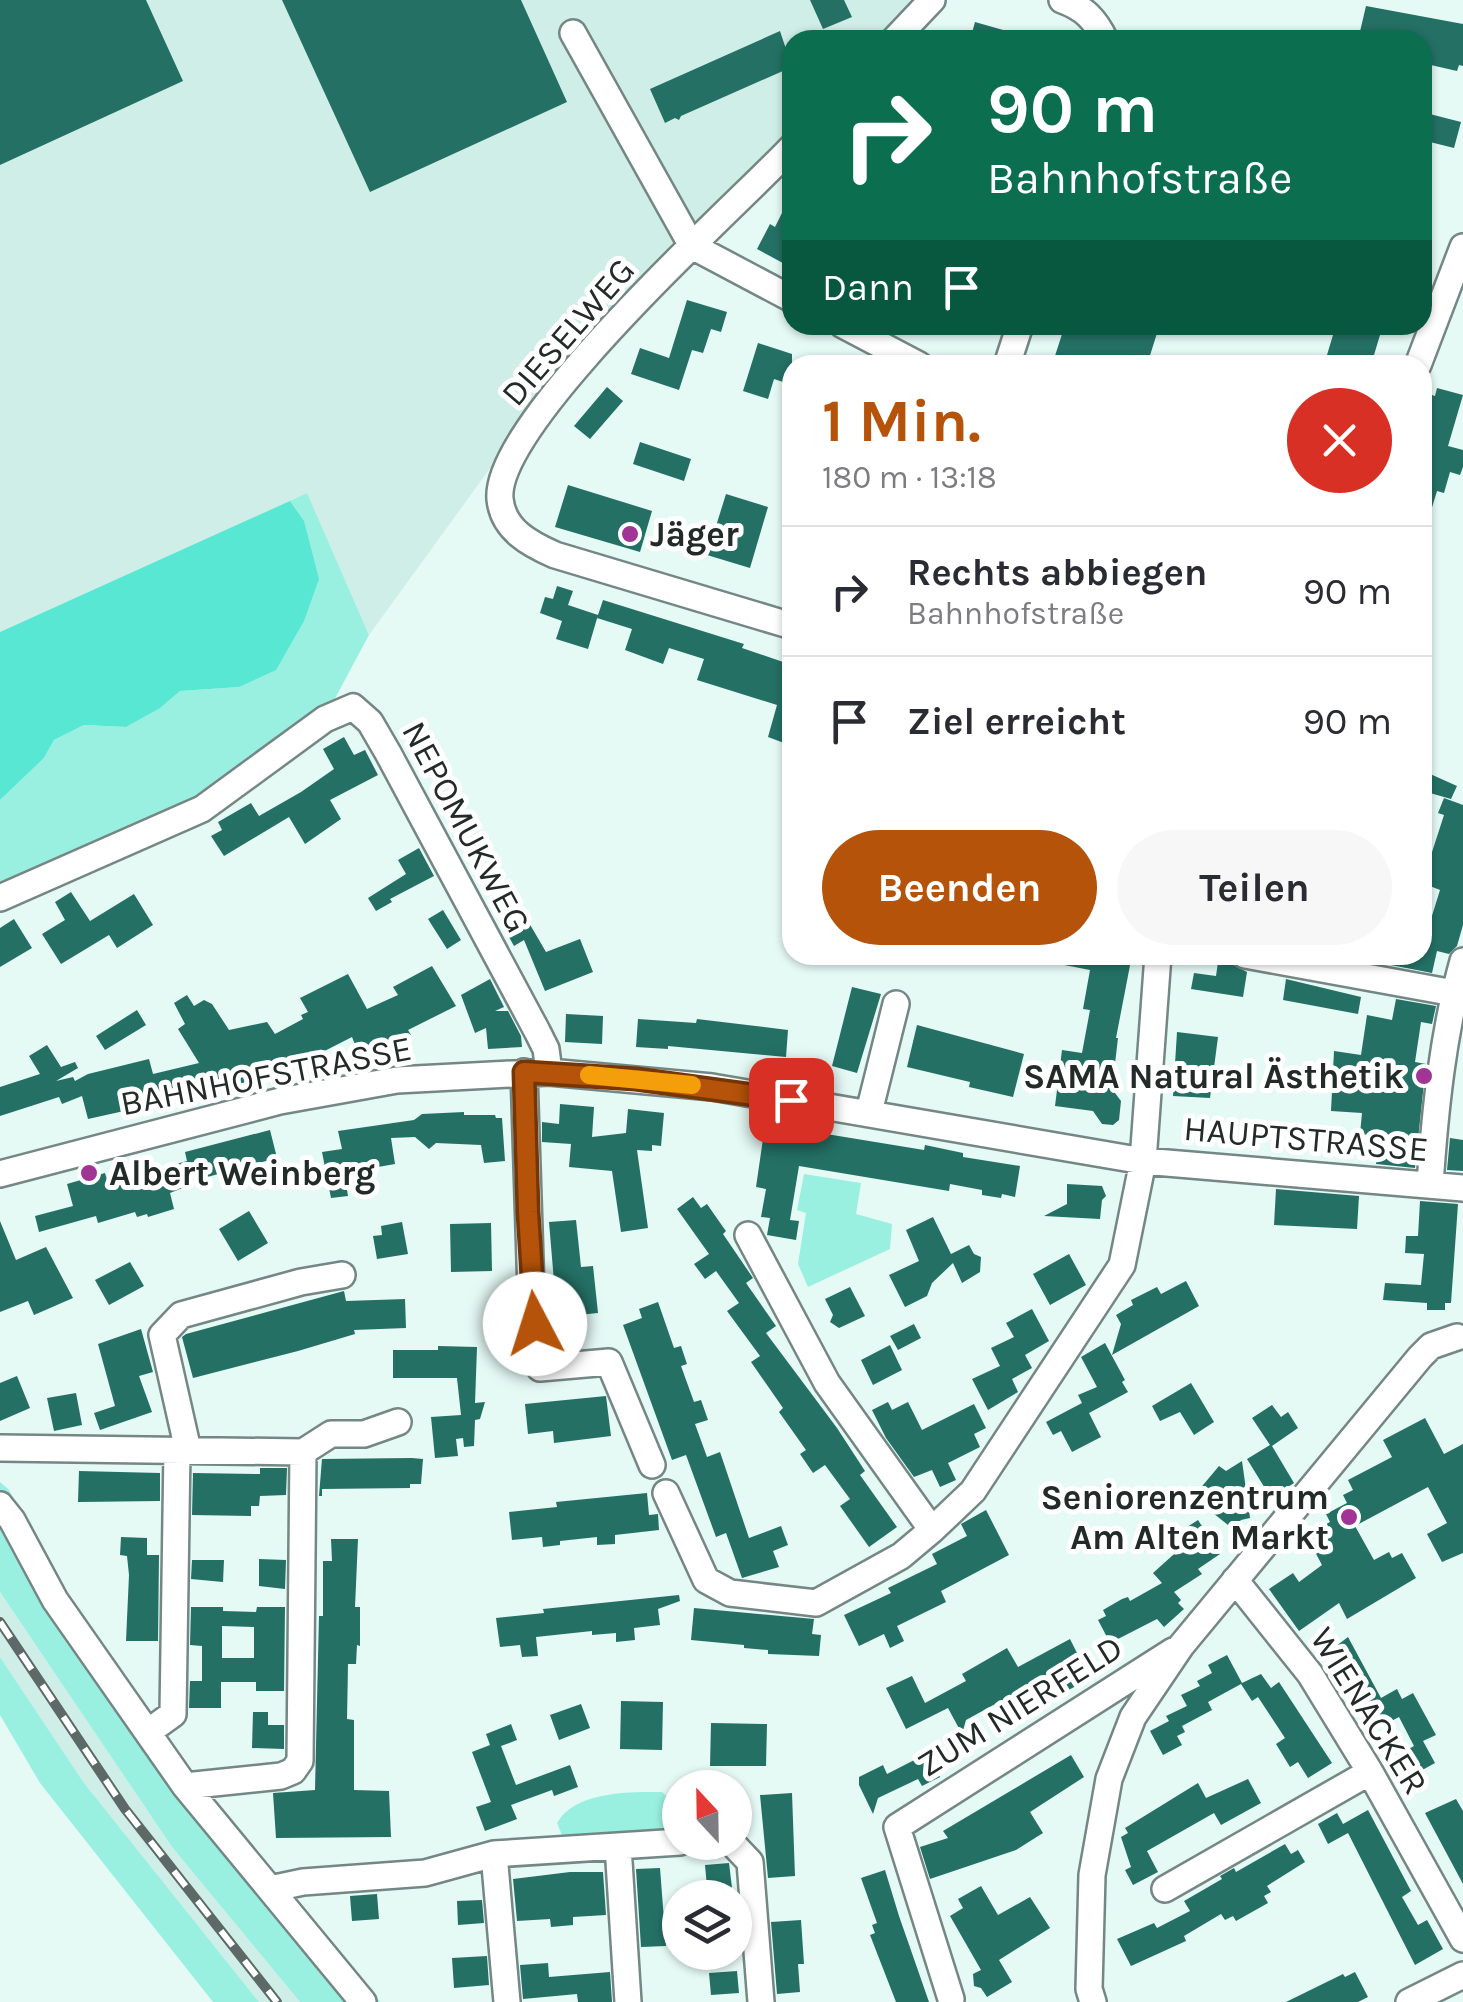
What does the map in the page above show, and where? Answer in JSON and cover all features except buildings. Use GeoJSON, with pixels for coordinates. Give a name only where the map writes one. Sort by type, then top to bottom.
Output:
{"type":"FeatureCollection","features":[{"type":"Feature","properties":{"kind":"street"},"geometry":{"type":"LineString","coordinates":[[904,30],[932,0]]}},
{"type":"Feature","properties":{"kind":"street"},"geometry":{"type":"LineString","coordinates":[[1062,0],[1081,7],[1101,30]]}},
{"type":"Feature","properties":{"kind":"street"},"geometry":{"type":"LineString","coordinates":[[573,33],[692,246],[782,294]]}},
{"type":"Feature","properties":{"kind":"street","name":"DIESELWEG"},"geometry":{"type":"LineString","coordinates":[[782,157],[583,358],[526,432],[508,464],[500,498],[507,523],[528,544],[782,623]]}},
{"type":"Feature","properties":{"kind":"street"},"geometry":{"type":"LineString","coordinates":[[1432,328],[1463,247]]}},
{"type":"Feature","properties":{"kind":"street"},"geometry":{"type":"LineString","coordinates":[[861,335],[900,355]]}},
{"type":"Feature","properties":{"kind":"street","name":"NEPOMUKWEG"},"geometry":{"type":"LineString","coordinates":[[4,897],[202,809],[325,719],[354,707],[370,722],[388,753],[537,1031],[546,1049],[537,1072]]}},
{"type":"Feature","properties":{"kind":"street"},"geometry":{"type":"LineString","coordinates":[[1430,1185],[1433,1131],[1454,993],[1463,961]]}},
{"type":"Feature","properties":{"kind":"street"},"geometry":{"type":"LineString","coordinates":[[666,1493],[706,1580],[730,1593],[816,1603],[902,1556],[973,1491],[1122,1265],[1142,1161],[1157,965]]}},
{"type":"Feature","properties":{"kind":"street"},"geometry":{"type":"LineString","coordinates":[[1299,965],[1454,993]]}},
{"type":"Feature","properties":{"kind":"street"},"geometry":{"type":"LineString","coordinates":[[869,1112],[896,1004]]}},
{"type":"Feature","properties":{"kind":"street"},"geometry":{"type":"LineString","coordinates":[[537,1072],[531,1292],[540,1368],[609,1362],[652,1466]]}},
{"type":"Feature","properties":{"kind":"street","name":"BAHNHOFSTRASSE"},"geometry":{"type":"LineString","coordinates":[[0,1174],[280,1101],[397,1080],[537,1072],[712,1087],[1142,1161]]}},
{"type":"Feature","properties":{"kind":"street","name":"HAUPTSTRASSE"},"geometry":{"type":"LineString","coordinates":[[1142,1161],[1463,1188]]}},
{"type":"Feature","properties":{"kind":"street"},"geometry":{"type":"LineString","coordinates":[[748,1235],[828,1384],[932,1530]]}},
{"type":"Feature","properties":{"kind":"street"},"geometry":{"type":"LineString","coordinates":[[148,1732],[173,1714],[182,1450],[162,1335],[181,1316],[301,1282],[342,1275]]}},
{"type":"Feature","properties":{"kind":"street","name":"ZUM NIERFELD"},"geometry":{"type":"LineString","coordinates":[[1093,2002],[1089,1989],[1092,1875],[1109,1779],[1133,1717],[1181,1646],[1420,1356],[1431,1346],[1461,1333]]}},
{"type":"Feature","properties":{"kind":"street"},"geometry":{"type":"LineString","coordinates":[[0,1448],[303,1452],[331,1434],[364,1434],[398,1422]]}},
{"type":"Feature","properties":{"kind":"street"},"geometry":{"type":"LineString","coordinates":[[185,1786],[281,1776],[294,1770],[300,1761],[303,1452]]}},
{"type":"Feature","properties":{"kind":"street"},"geometry":{"type":"LineString","coordinates":[[0,1505],[55,1600],[185,1786],[363,2002]]}},
{"type":"Feature","properties":{"kind":"street","name":"WIENACKER"},"geometry":{"type":"LineString","coordinates":[[1235,1580],[1310,1674],[1463,1939]]}},
{"type":"Feature","properties":{"kind":"street","name":"ZUM NIERFELD"},"geometry":{"type":"LineString","coordinates":[[951,1999],[897,1827],[1181,1646]]}},
{"type":"Feature","properties":{"kind":"street"},"geometry":{"type":"LineString","coordinates":[[1164,1889],[1370,1772]]}},
{"type":"Feature","properties":{"kind":"street"},"geometry":{"type":"LineString","coordinates":[[270,1889],[303,1882],[425,1874],[494,1854],[662,1843]]}},
{"type":"Feature","properties":{"kind":"street"},"geometry":{"type":"LineString","coordinates":[[618,1846],[628,2002]]}},
{"type":"Feature","properties":{"kind":"street"},"geometry":{"type":"LineString","coordinates":[[494,1854],[507,2002]]}},
{"type":"Feature","properties":{"kind":"street"},"geometry":{"type":"LineString","coordinates":[[748,1860],[761,2002]]}},
{"type":"Feature","properties":{"kind":"street"},"geometry":{"type":"LineString","coordinates":[[1410,2002],[1463,1976]]}},
{"type":"Feature","properties":{"kind":"shaded area"},"geometry":{"type":"Polygon","coordinates":[[[0,0],[929,0],[900,30],[782,30],[782,152],[544,394],[369,635],[307,494],[0,632],[0,0]]]}},
{"type":"Feature","properties":{"kind":"shaded area"},"geometry":{"type":"Polygon","coordinates":[[[307,493],[369,635],[332,704],[183,827],[0,900],[0,800],[44,758],[54,740],[84,725],[126,727],[180,691],[239,687],[304,522],[290,501],[307,493]]]}},
{"type":"Feature","properties":{"kind":"shaded area"},"geometry":{"type":"Polygon","coordinates":[[[290,501],[304,521],[319,579],[304,621],[276,670],[239,687],[180,691],[160,708],[126,727],[84,725],[54,740],[44,758],[0,800],[0,632],[290,501]]]}},
{"type":"Feature","properties":{"kind":"shaded area"},"geometry":{"type":"Polygon","coordinates":[[[804,1174],[861,1183],[856,1214],[892,1224],[890,1249],[808,1287],[798,1264],[806,1213],[797,1210],[804,1174]]]}},
{"type":"Feature","properties":{"kind":"shaded area"},"geometry":{"type":"Polygon","coordinates":[[[0,1482],[9,1490],[53,1575],[197,1785],[380,2002],[300,2002],[172,1847],[0,1592],[0,1482]]]}},
{"type":"Feature","properties":{"kind":"shaded area"},"geometry":{"type":"Polygon","coordinates":[[[0,1592],[172,1847],[300,2002],[259,2002],[84,1783],[0,1657],[0,1592]]]}},
{"type":"Feature","properties":{"kind":"shaded area"},"geometry":{"type":"Polygon","coordinates":[[[0,1657],[84,1783],[259,2002],[213,2002],[40,1783],[0,1715],[0,1657]]]}},
{"type":"Feature","properties":{"kind":"shaded area"},"geometry":{"type":"Polygon","coordinates":[[[662,1792],[662,1834],[564,1840],[557,1823],[565,1812],[589,1799],[619,1793],[662,1792]]]}},
{"type":"Feature","properties":{"kind":"railway"},"geometry":{"type":"LineString","coordinates":[[0,1622],[125,1809],[277,2002]]}},
{"type":"Feature","properties":{"kind":"slow traffic"},"geometry":{"type":"LineString","coordinates":[[589,1075],[692,1085]]}},
{"type":"Feature","properties":{"kind":"place","name":"Jäger"},"geometry":{"type":"Point","coordinates":[630,534]}},
{"type":"Feature","properties":{"kind":"place","name":"SAMA Natural Ästhetik"},"geometry":{"type":"Point","coordinates":[1424,1076]}},
{"type":"Feature","properties":{"kind":"place","name":"Albert Weinberg"},"geometry":{"type":"Point","coordinates":[89,1173]}},
{"type":"Feature","properties":{"kind":"place","name":"Seniorenzentrum Am Alten Markt"},"geometry":{"type":"Point","coordinates":[1349,1517]}},
{"type":"Feature","properties":{"kind":"route"},"geometry":{"type":"LineString","coordinates":[[535,1324],[524,1072],[636,1079],[791,1100]]}}]}
